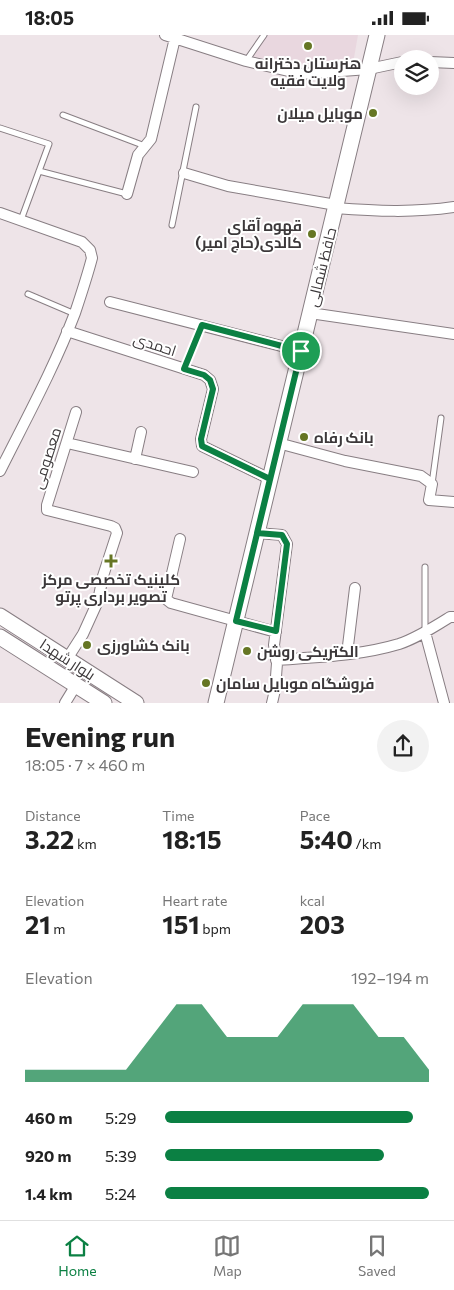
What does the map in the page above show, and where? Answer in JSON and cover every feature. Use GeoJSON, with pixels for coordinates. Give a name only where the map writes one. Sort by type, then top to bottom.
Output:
{"type":"FeatureCollection","features":[{"type":"Feature","properties":{"kind":"main road","name":"حافظ شمالی"},"geometry":{"type":"LineString","coordinates":[[216,703],[377,35]]}},
{"type":"Feature","properties":{"kind":"main road","name":"بلوار شهدا"},"geometry":{"type":"LineString","coordinates":[[0,616],[136,703]]}},
{"type":"Feature","properties":{"kind":"main road","name":"بلوار شهدا"},"geometry":{"type":"LineString","coordinates":[[0,637],[104,703]]}},
{"type":"Feature","properties":{"kind":"street"},"geometry":{"type":"LineString","coordinates":[[127,194],[138,155],[151,139],[170,37],[246,61],[301,73],[369,69],[394,64]]}},
{"type":"Feature","properties":{"kind":"street"},"geometry":{"type":"LineString","coordinates":[[439,62],[454,63]]}},
{"type":"Feature","properties":{"kind":"street"},"geometry":{"type":"LineString","coordinates":[[184,173],[228,186],[336,206],[394,211],[426,211],[454,207]]}},
{"type":"Feature","properties":{"kind":"street"},"geometry":{"type":"LineString","coordinates":[[0,471],[42,387],[67,331],[92,258],[90,249],[82,242],[21,220],[1,215]]}},
{"type":"Feature","properties":{"kind":"street"},"geometry":{"type":"LineString","coordinates":[[110,302],[301,351]]}},
{"type":"Feature","properties":{"kind":"street"},"geometry":{"type":"LineString","coordinates":[[310,313],[454,334]]}},
{"type":"Feature","properties":{"kind":"street","name":"احمدی"},"geometry":{"type":"LineString","coordinates":[[67,331],[204,375],[210,380],[213,389],[201,439],[202,446],[270,479]]}},
{"type":"Feature","properties":{"kind":"street","name":"معصومی"},"geometry":{"type":"LineString","coordinates":[[67,659],[83,635],[98,601],[103,576],[117,533],[115,528],[111,526],[47,510],[76,412]]}},
{"type":"Feature","properties":{"kind":"street"},"geometry":{"type":"LineString","coordinates":[[135,459],[141,433]]}},
{"type":"Feature","properties":{"kind":"street"},"geometry":{"type":"LineString","coordinates":[[67,443],[193,472]]}},
{"type":"Feature","properties":{"kind":"street"},"geometry":{"type":"LineString","coordinates":[[278,443],[345,461],[422,476],[432,484],[429,500],[454,502]]}},
{"type":"Feature","properties":{"kind":"street"},"geometry":{"type":"LineString","coordinates":[[257,533],[282,535],[287,544],[274,645],[276,660],[275,690],[272,703]]}},
{"type":"Feature","properties":{"kind":"street"},"geometry":{"type":"LineString","coordinates":[[180,539],[166,599],[171,603],[276,631]]}},
{"type":"Feature","properties":{"kind":"street"},"geometry":{"type":"LineString","coordinates":[[347,654],[355,588]]}},
{"type":"Feature","properties":{"kind":"street"},"geometry":{"type":"LineString","coordinates":[[276,660],[347,654],[399,644],[425,632],[450,617],[454,617]]}},
{"type":"Feature","properties":{"kind":"street"},"geometry":{"type":"LineString","coordinates":[[425,632],[444,703]]}},
{"type":"Feature","properties":{"kind":"street"},"geometry":{"type":"LineString","coordinates":[[65,703],[76,685]]}},
{"type":"Feature","properties":{"kind":"lane"},"geometry":{"type":"LineString","coordinates":[[246,61],[264,35]]}},
{"type":"Feature","properties":{"kind":"lane"},"geometry":{"type":"LineString","coordinates":[[172,225],[196,107]]}},
{"type":"Feature","properties":{"kind":"lane"},"geometry":{"type":"LineString","coordinates":[[63,115],[145,146]]}},
{"type":"Feature","properties":{"kind":"lane"},"geometry":{"type":"LineString","coordinates":[[0,128],[49,144],[21,220]]}},
{"type":"Feature","properties":{"kind":"lane"},"geometry":{"type":"LineString","coordinates":[[39,171],[127,194]]}},
{"type":"Feature","properties":{"kind":"lane"},"geometry":{"type":"LineString","coordinates":[[28,294],[74,314]]}},
{"type":"Feature","properties":{"kind":"lane"},"geometry":{"type":"LineString","coordinates":[[184,369],[202,325]]}},
{"type":"Feature","properties":{"kind":"lane"},"geometry":{"type":"LineString","coordinates":[[432,484],[441,417]]}},
{"type":"Feature","properties":{"kind":"lane"},"geometry":{"type":"LineString","coordinates":[[425,567],[425,632]]}},
{"type":"Feature","properties":{"kind":"shaded area","name":"هنرستان دخترانه ولایت فقیه"},"geometry":{"type":"Polygon","coordinates":[[[268,35],[358,35],[352,69],[300,70],[253,56],[268,35]]]}},
{"type":"Feature","properties":{"kind":"place","name":"هنرستان دخترانه ولایت فقیه"},"geometry":{"type":"Point","coordinates":[308,46]}},
{"type":"Feature","properties":{"kind":"place","name":"موبایل میلان"},"geometry":{"type":"Point","coordinates":[373,113]}},
{"type":"Feature","properties":{"kind":"place","name":"قهوه آقای کالدی(حاج امیر)"},"geometry":{"type":"Point","coordinates":[312,234]}},
{"type":"Feature","properties":{"kind":"place","name":"بانک رفاه"},"geometry":{"type":"Point","coordinates":[304,437]}},
{"type":"Feature","properties":{"kind":"place","name":"کلینیک تخصصی مرکز تصویر برداری پرتو"},"geometry":{"type":"Point","coordinates":[111,561]}},
{"type":"Feature","properties":{"kind":"place","name":"بانک کشاورزی"},"geometry":{"type":"Point","coordinates":[87,645]}},
{"type":"Feature","properties":{"kind":"place","name":"الکتریکی روشن"},"geometry":{"type":"Point","coordinates":[247,651]}},
{"type":"Feature","properties":{"kind":"place","name":"فروشگاه موبایل سامان"},"geometry":{"type":"Point","coordinates":[206,683]}},
{"type":"Feature","properties":{"kind":"route"},"geometry":{"type":"LineString","coordinates":[[301,351],[202,325],[184,369],[204,375],[210,380],[213,389],[201,439],[202,446],[270,479],[257,533],[282,535],[287,544],[276,631],[236,621],[257,533],[270,479],[301,351]]}}]}
